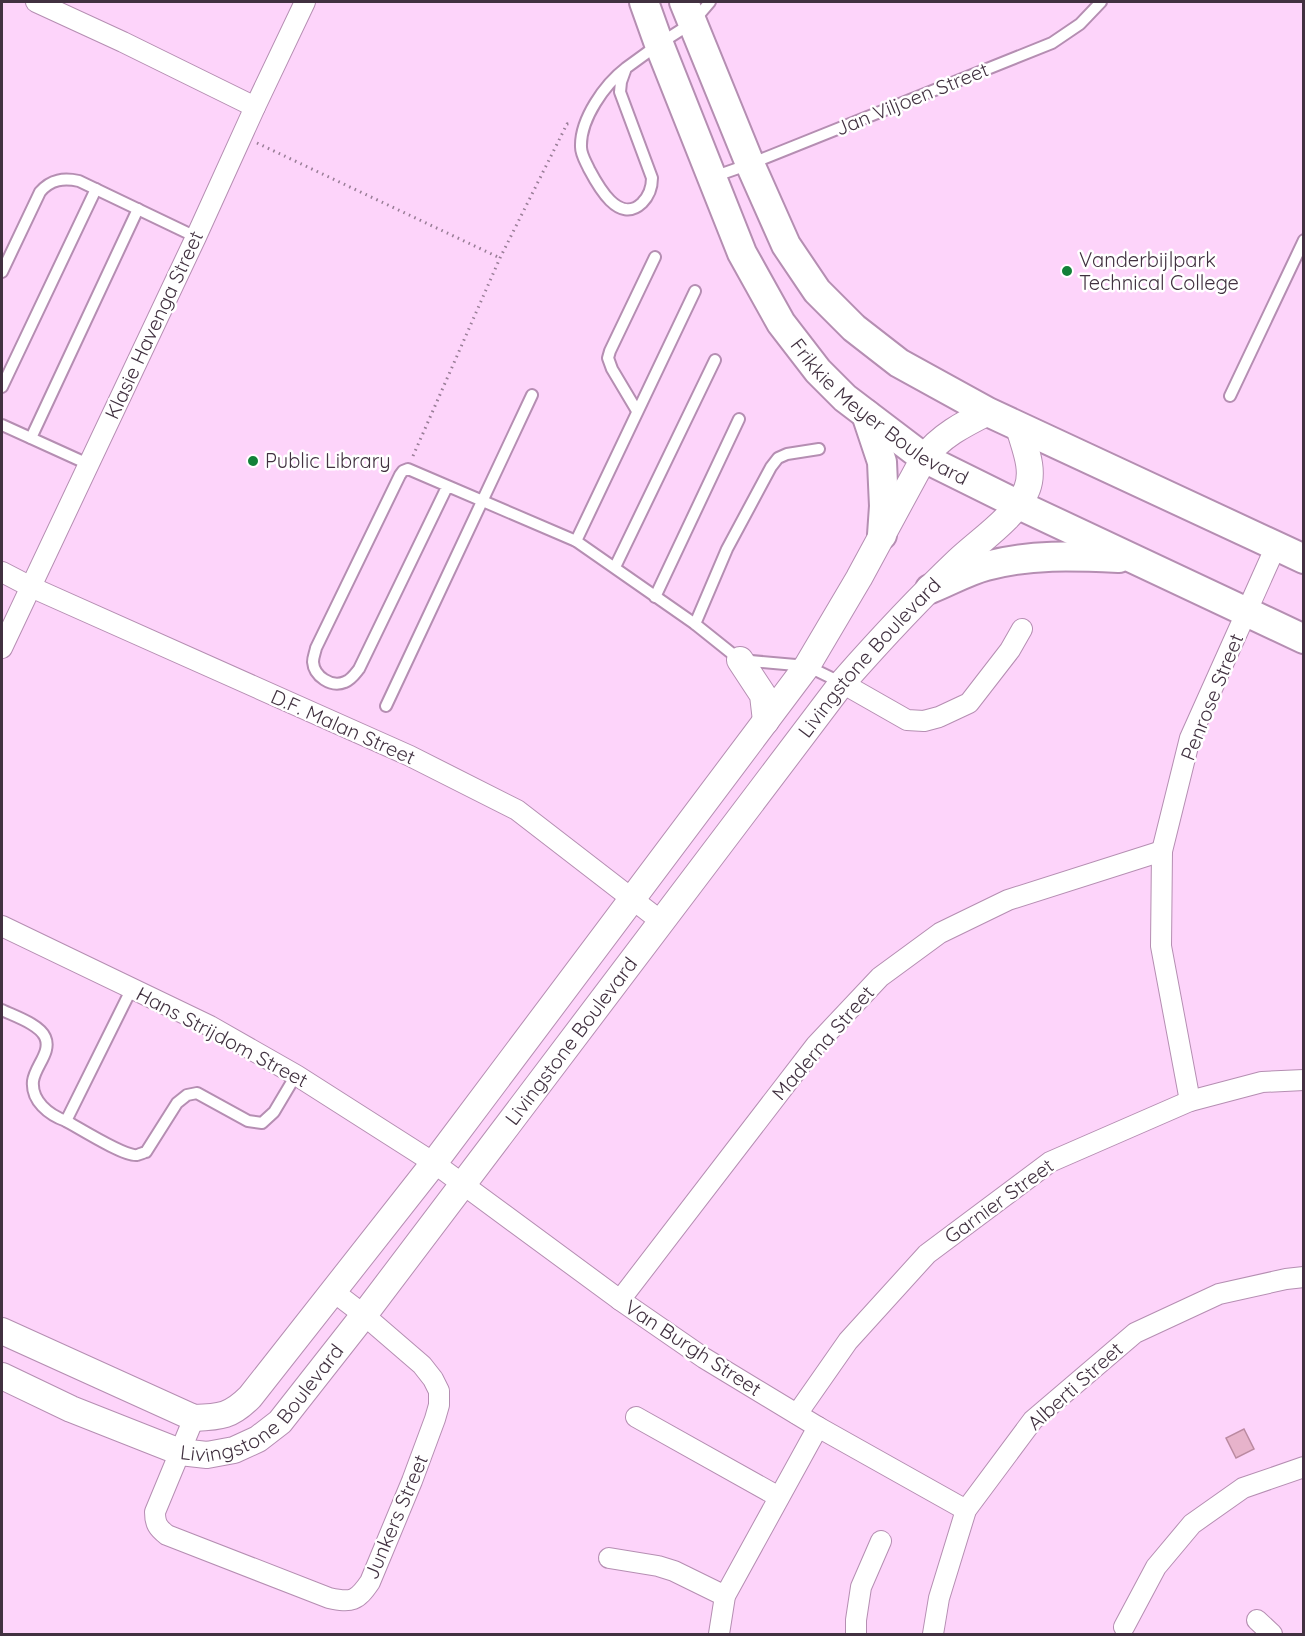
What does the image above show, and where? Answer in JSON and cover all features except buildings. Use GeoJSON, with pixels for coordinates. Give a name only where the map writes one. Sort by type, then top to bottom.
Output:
{"type":"FeatureCollection","features":[{"type":"Feature","properties":{"kind":"main road","name":"Frikkie Meyer Boulevard"},"geometry":{"type":"LineString","coordinates":[[644,2],[742,253],[781,323],[818,371],[845,398],[924,458],[1130,559],[1304,639]]}},
{"type":"Feature","properties":{"kind":"main road"},"geometry":{"type":"LineString","coordinates":[[688,12],[750,165],[786,245],[817,291],[854,328],[899,363],[987,412],[1304,559]]}},
{"type":"Feature","properties":{"kind":"main road"},"geometry":{"type":"LineString","coordinates":[[866,414],[882,462],[884,506],[882,535]]}},
{"type":"Feature","properties":{"kind":"main road"},"geometry":{"type":"LineString","coordinates":[[930,589],[983,567],[1017,559],[1048,556],[1130,559]]}},
{"type":"Feature","properties":{"kind":"street"},"geometry":{"type":"LineString","coordinates":[[36,2],[255,107]]}},
{"type":"Feature","properties":{"kind":"street","name":"Klasie Havenga Street"},"geometry":{"type":"LineString","coordinates":[[2,648],[305,2]]}},
{"type":"Feature","properties":{"kind":"street","name":"Livingstone Boulevard"},"geometry":{"type":"LineString","coordinates":[[2,1331],[194,1418],[217,1417],[239,1408],[334,1292],[434,1163],[807,666],[859,578],[924,458],[947,436],[987,412]]}},
{"type":"Feature","properties":{"kind":"street","name":"Livingstone Boulevard"},"geometry":{"type":"LineString","coordinates":[[2,1376],[71,1409],[180,1452],[207,1455],[234,1450],[258,1439],[280,1422],[364,1315],[842,683],[930,589],[1019,505],[1030,478],[1019,427]]}},
{"type":"Feature","properties":{"kind":"street","name":"Penrose Street"},"geometry":{"type":"LineString","coordinates":[[1190,1101],[1161,946],[1162,851],[1190,738],[1276,546]]}},
{"type":"Feature","properties":{"kind":"street","name":"D.F. Malan Street"},"geometry":{"type":"LineString","coordinates":[[2,572],[410,756],[517,810],[662,922]]}},
{"type":"Feature","properties":{"kind":"street"},"geometry":{"type":"LineString","coordinates":[[842,683],[907,720],[924,721],[939,717],[969,703],[1010,650],[1022,629]]}},
{"type":"Feature","properties":{"kind":"street"},"geometry":{"type":"LineString","coordinates":[[740,660],[763,695],[766,721]]}},
{"type":"Feature","properties":{"kind":"street","name":"Maderna Street"},"geometry":{"type":"LineString","coordinates":[[620,1300],[816,1045],[880,977],[940,933],[1008,900],[1162,851]]}},
{"type":"Feature","properties":{"kind":"street","name":"Hans Strijdom Street"},"geometry":{"type":"LineString","coordinates":[[2,926],[210,1026],[296,1075],[434,1163]]}},
{"type":"Feature","properties":{"kind":"street","name":"Garnier Street"},"geometry":{"type":"LineString","coordinates":[[797,1414],[848,1341],[927,1254],[1050,1162],[1190,1101],[1262,1082],[1304,1080]]}},
{"type":"Feature","properties":{"kind":"street","name":"Van Burgh Street"},"geometry":{"type":"LineString","coordinates":[[434,1163],[620,1300],[704,1358],[818,1427],[966,1510]]}},
{"type":"Feature","properties":{"kind":"street","name":"Alberti Street"},"geometry":{"type":"LineString","coordinates":[[933,1635],[939,1598],[966,1510],[1033,1420],[1135,1333],[1219,1294],[1304,1277]]}},
{"type":"Feature","properties":{"kind":"street","name":"Junkers Street"},"geometry":{"type":"LineString","coordinates":[[194,1418],[155,1512],[158,1528],[167,1535],[330,1598],[345,1601],[362,1594],[370,1582],[412,1481],[439,1405],[439,1391],[434,1378],[422,1365],[334,1292]]}},
{"type":"Feature","properties":{"kind":"street"},"geometry":{"type":"LineString","coordinates":[[636,1417],[779,1497]]}},
{"type":"Feature","properties":{"kind":"street"},"geometry":{"type":"LineString","coordinates":[[719,1635],[725,1596],[818,1427]]}},
{"type":"Feature","properties":{"kind":"street"},"geometry":{"type":"LineString","coordinates":[[1124,1627],[1156,1567],[1192,1524],[1243,1488],[1303,1468]]}},
{"type":"Feature","properties":{"kind":"street"},"geometry":{"type":"LineString","coordinates":[[856,1635],[861,1587],[881,1542]]}},
{"type":"Feature","properties":{"kind":"street"},"geometry":{"type":"LineString","coordinates":[[609,1558],[674,1571],[725,1596]]}},
{"type":"Feature","properties":{"kind":"street"},"geometry":{"type":"LineString","coordinates":[[1257,1620],[1272,1635]]}},
{"type":"Feature","properties":{"kind":"lane"},"geometry":{"type":"LineString","coordinates":[[626,68],[620,92],[652,178],[649,194],[639,206],[626,210],[609,201],[595,181],[582,153],[582,137],[587,120],[608,84],[626,68],[659,44],[688,12],[710,2]]}},
{"type":"Feature","properties":{"kind":"lane","name":"Jan Viljoen Street"},"geometry":{"type":"LineString","coordinates":[[712,178],[750,165],[1052,43],[1080,24],[1101,2]]}},
{"type":"Feature","properties":{"kind":"lane"},"geometry":{"type":"LineString","coordinates":[[2,272],[40,192],[46,185],[56,180],[80,181],[196,237]]}},
{"type":"Feature","properties":{"kind":"lane"},"geometry":{"type":"LineString","coordinates":[[2,387],[96,189]]}},
{"type":"Feature","properties":{"kind":"lane"},"geometry":{"type":"LineString","coordinates":[[31,438],[138,209]]}},
{"type":"Feature","properties":{"kind":"lane"},"geometry":{"type":"LineString","coordinates":[[1230,396],[1304,240]]}},
{"type":"Feature","properties":{"kind":"lane"},"geometry":{"type":"LineString","coordinates":[[637,411],[608,358],[655,257]]}},
{"type":"Feature","properties":{"kind":"lane"},"geometry":{"type":"LineString","coordinates":[[576,541],[695,291]]}},
{"type":"Feature","properties":{"kind":"lane"},"geometry":{"type":"LineString","coordinates":[[615,567],[715,360]]}},
{"type":"Feature","properties":{"kind":"lane"},"geometry":{"type":"LineString","coordinates":[[386,706],[532,395]]}},
{"type":"Feature","properties":{"kind":"lane"},"geometry":{"type":"LineString","coordinates":[[655,597],[739,420]]}},
{"type":"Feature","properties":{"kind":"lane"},"geometry":{"type":"LineString","coordinates":[[2,425],[88,464]]}},
{"type":"Feature","properties":{"kind":"lane"},"geometry":{"type":"LineString","coordinates":[[695,624],[727,549],[771,467],[778,458],[787,454],[819,449]]}},
{"type":"Feature","properties":{"kind":"lane"},"geometry":{"type":"LineString","coordinates":[[447,487],[359,669],[352,678],[345,682],[336,684],[327,681],[318,675],[314,668],[313,659],[316,648],[400,475],[408,469],[576,541],[695,624],[740,660],[807,666],[842,683]]}},
{"type":"Feature","properties":{"kind":"lane"},"geometry":{"type":"LineString","coordinates":[[66,1121],[132,988]]}},
{"type":"Feature","properties":{"kind":"lane"},"geometry":{"type":"LineString","coordinates":[[2,1010],[27,1022],[45,1036],[47,1047],[33,1080],[34,1093],[40,1104],[56,1118],[66,1121],[119,1150],[138,1155],[146,1152],[177,1103],[187,1095],[197,1093],[248,1121],[262,1123],[274,1113],[296,1075]]}},
{"type":"Feature","properties":{"kind":"path"},"geometry":{"type":"LineString","coordinates":[[408,469],[500,258],[567,124],[587,120]]}},
{"type":"Feature","properties":{"kind":"path"},"geometry":{"type":"LineString","coordinates":[[242,136],[500,258]]}},
{"type":"Feature","properties":{"kind":"place","name":"Vanderbijlpark Technical College"},"geometry":{"type":"Point","coordinates":[1067,271]}},
{"type":"Feature","properties":{"kind":"place","name":"Public Library"},"geometry":{"type":"Point","coordinates":[253,461]}}]}
